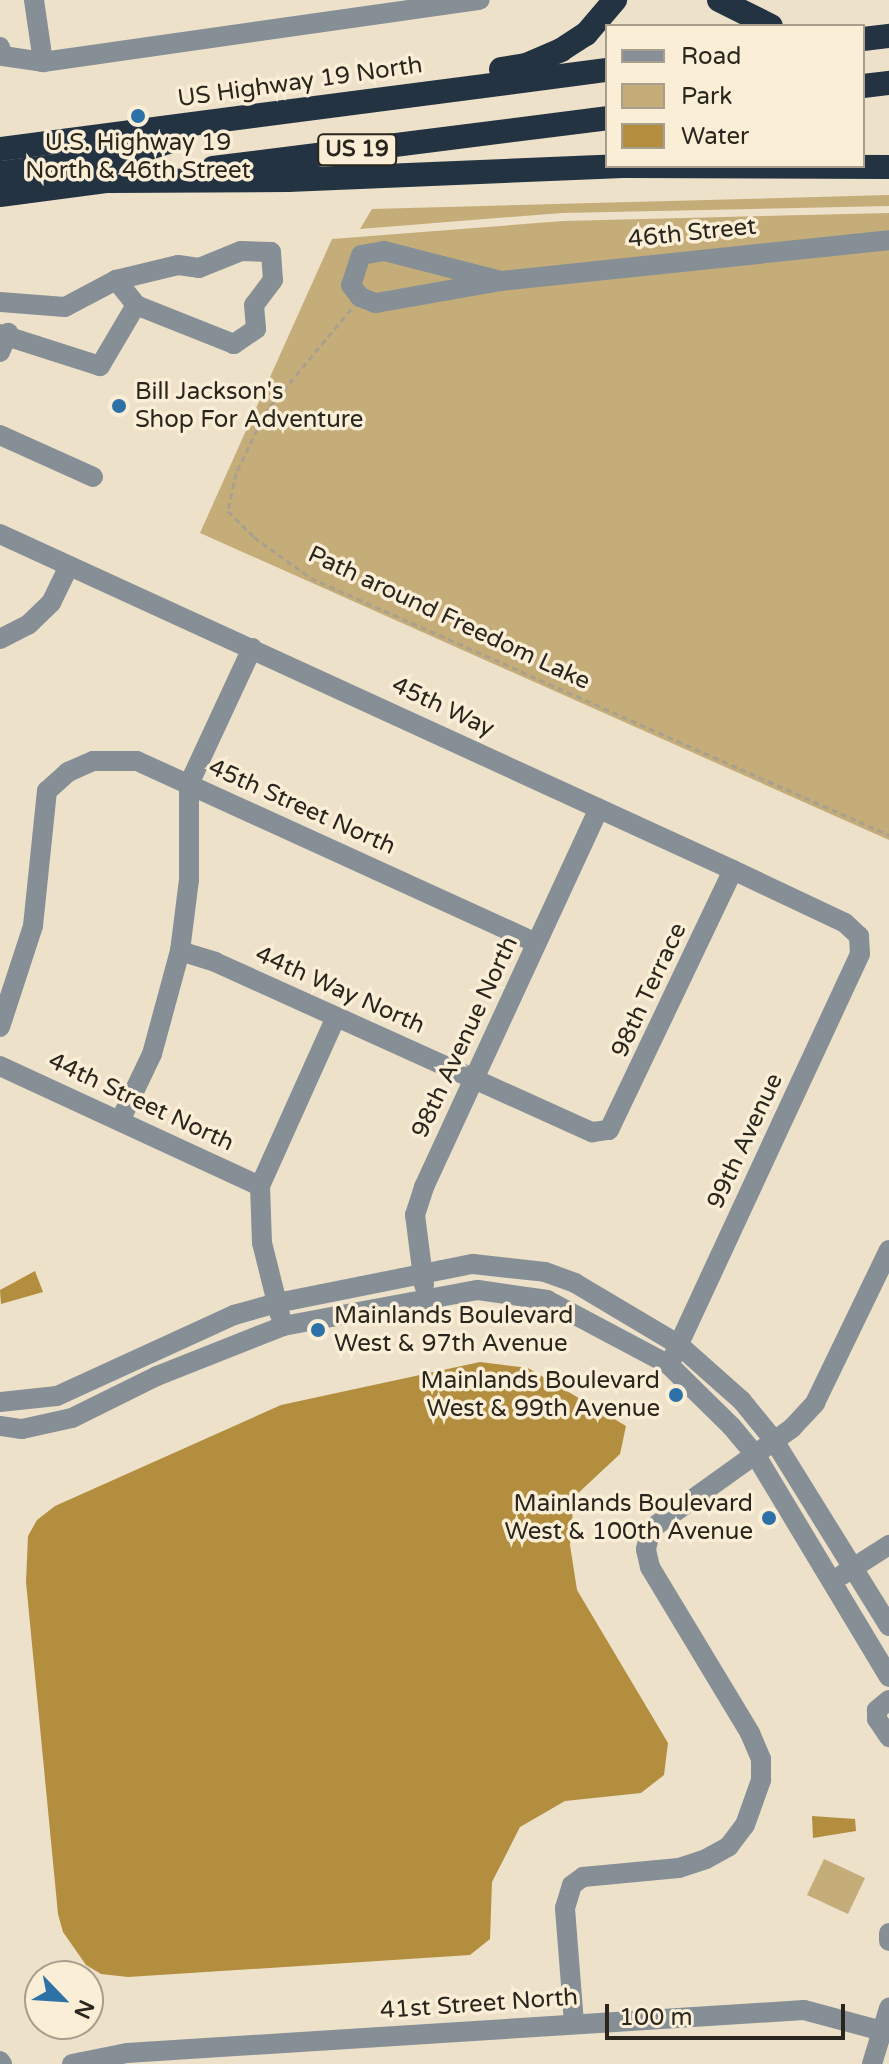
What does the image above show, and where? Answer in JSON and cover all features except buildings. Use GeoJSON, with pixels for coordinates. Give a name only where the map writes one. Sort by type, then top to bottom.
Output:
{"type":"FeatureCollection","features":[{"type":"Feature","properties":{"kind":"highway"},"geometry":{"type":"LineString","coordinates":[[430,91],[561,50],[586,34],[615,0]]}},
{"type":"Feature","properties":{"kind":"highway"},"geometry":{"type":"LineString","coordinates":[[719,0],[767,24]]}},
{"type":"Feature","properties":{"kind":"highway"},"geometry":{"type":"LineString","coordinates":[[865,39],[889,36]]}},
{"type":"Feature","properties":{"kind":"highway","name":"US Highway 19 North"},"geometry":{"type":"LineString","coordinates":[[0,149],[605,70]]}},
{"type":"Feature","properties":{"kind":"highway"},"geometry":{"type":"LineString","coordinates":[[865,86],[889,83]]}},
{"type":"Feature","properties":{"kind":"highway","name":"US 19"},"geometry":{"type":"LineString","coordinates":[[0,195],[605,118]]}},
{"type":"Feature","properties":{"kind":"highway"},"geometry":{"type":"LineString","coordinates":[[0,173],[117,158],[241,119]]}},
{"type":"Feature","properties":{"kind":"highway"},"geometry":{"type":"LineString","coordinates":[[107,181],[288,180],[605,167]]}},
{"type":"Feature","properties":{"kind":"highway"},"geometry":{"type":"LineString","coordinates":[[865,167],[889,167]]}},
{"type":"Feature","properties":{"kind":"street"},"geometry":{"type":"LineString","coordinates":[[34,0],[43,62]]}},
{"type":"Feature","properties":{"kind":"street"},"geometry":{"type":"LineString","coordinates":[[1,54],[43,62],[480,0]]}},
{"type":"Feature","properties":{"kind":"street","name":"46th Street"},"geometry":{"type":"LineString","coordinates":[[501,281],[384,251],[361,255],[351,285],[360,297],[376,303],[501,281],[889,240]]}},
{"type":"Feature","properties":{"kind":"street"},"geometry":{"type":"LineString","coordinates":[[0,302],[65,307],[116,280],[178,265],[199,268],[241,251],[271,252],[273,280],[254,305],[256,329],[234,344],[136,305],[116,280]]}},
{"type":"Feature","properties":{"kind":"street"},"geometry":{"type":"LineString","coordinates":[[3,340],[100,366],[136,305]]}},
{"type":"Feature","properties":{"kind":"street"},"geometry":{"type":"LineString","coordinates":[[0,435],[93,477]]}},
{"type":"Feature","properties":{"kind":"street","name":"45th Way"},"geometry":{"type":"LineString","coordinates":[[0,534],[733,870],[845,923],[859,936]]}},
{"type":"Feature","properties":{"kind":"street"},"geometry":{"type":"LineString","coordinates":[[0,639],[28,625],[51,603],[69,566]]}},
{"type":"Feature","properties":{"kind":"street"},"geometry":{"type":"LineString","coordinates":[[120,1121],[152,1054],[180,951],[189,880],[189,784],[252,648]]}},
{"type":"Feature","properties":{"kind":"street","name":"45th Street North"},"geometry":{"type":"LineString","coordinates":[[0,1027],[33,926],[47,791],[68,772],[116,758],[137,761],[537,943]]}},
{"type":"Feature","properties":{"kind":"street","name":"98th Avenue North"},"geometry":{"type":"LineString","coordinates":[[426,1297],[415,1215],[599,808]]}},
{"type":"Feature","properties":{"kind":"street","name":"98th Terrace"},"geometry":{"type":"LineString","coordinates":[[609,1130],[733,870]]}},
{"type":"Feature","properties":{"kind":"street","name":"99th Avenue"},"geometry":{"type":"LineString","coordinates":[[669,1365],[860,954],[859,936]]}},
{"type":"Feature","properties":{"kind":"street","name":"44th Way North"},"geometry":{"type":"LineString","coordinates":[[180,951],[592,1132],[609,1130]]}},
{"type":"Feature","properties":{"kind":"street"},"geometry":{"type":"LineString","coordinates":[[283,1326],[262,1243],[260,1186],[336,1017]]}},
{"type":"Feature","properties":{"kind":"street","name":"44th Street North"},"geometry":{"type":"LineString","coordinates":[[0,1066],[260,1186]]}},
{"type":"Feature","properties":{"kind":"street"},"geometry":{"type":"LineString","coordinates":[[574,2023],[565,1908],[572,1885],[583,1877],[679,1868],[706,1859],[729,1846],[757,1802],[761,1759],[750,1733],[650,1567],[646,1549],[662,1517],[755,1454],[815,1403],[889,1250]]}},
{"type":"Feature","properties":{"kind":"street"},"geometry":{"type":"LineString","coordinates":[[0,1402],[57,1396],[234,1315],[277,1303],[473,1264],[545,1272],[589,1291],[679,1345],[742,1401],[773,1439],[889,1626]]}},
{"type":"Feature","properties":{"kind":"street"},"geometry":{"type":"LineString","coordinates":[[0,1426],[44,1426],[72,1418],[157,1376],[283,1326],[426,1297],[478,1290],[547,1300],[669,1365],[755,1454],[889,1677]]}},
{"type":"Feature","properties":{"kind":"street"},"geometry":{"type":"LineString","coordinates":[[832,1581],[889,1545]]}},
{"type":"Feature","properties":{"kind":"street"},"geometry":{"type":"LineString","coordinates":[[889,1700],[877,1710],[889,1737]]}},
{"type":"Feature","properties":{"kind":"street"},"geometry":{"type":"LineString","coordinates":[[889,1933],[889,1941]]}},
{"type":"Feature","properties":{"kind":"street"},"geometry":{"type":"LineString","coordinates":[[872,2064],[885,2032],[889,2008]]}},
{"type":"Feature","properties":{"kind":"street","name":"41st Street North"},"geometry":{"type":"LineString","coordinates":[[72,2064],[127,2053],[804,2010],[885,2032]]}},
{"type":"Feature","properties":{"kind":"path","name":"Path around Freedom Lake"},"geometry":{"type":"LineString","coordinates":[[351,308],[266,411],[236,473],[228,511],[254,537],[311,578],[889,835]]}},
{"type":"Feature","properties":{"kind":"green space"},"geometry":{"type":"Polygon","coordinates":[[[889,195],[889,206],[562,213],[360,229],[372,209],[889,195]]]}},
{"type":"Feature","properties":{"kind":"green space"},"geometry":{"type":"Polygon","coordinates":[[[889,213],[889,840],[200,533],[332,239],[563,221],[889,213]]]}},
{"type":"Feature","properties":{"kind":"green space"},"geometry":{"type":"Polygon","coordinates":[[[824,1859],[865,1878],[848,1914],[807,1895],[824,1859]]]}},
{"type":"Feature","properties":{"kind":"water"},"geometry":{"type":"Polygon","coordinates":[[[35,1271],[43,1292],[1,1304],[0,1290],[35,1271]]]}},
{"type":"Feature","properties":{"kind":"water"},"geometry":{"type":"Polygon","coordinates":[[[480,1362],[528,1368],[626,1426],[620,1454],[574,1497],[570,1545],[577,1590],[668,1743],[664,1775],[641,1793],[565,1801],[520,1827],[492,1882],[490,1939],[470,1955],[128,1977],[104,1974],[104,1960],[83,1960],[63,1932],[58,1914],[26,1582],[28,1536],[37,1520],[55,1506],[281,1405],[480,1362]]]}},
{"type":"Feature","properties":{"kind":"water"},"geometry":{"type":"Polygon","coordinates":[[[812,1816],[855,1819],[856,1831],[813,1838],[812,1816]]]}},
{"type":"Feature","properties":{"kind":"place","name":"U.S. Highway 19 North & 46th Street"},"geometry":{"type":"Point","coordinates":[138,116]}},
{"type":"Feature","properties":{"kind":"place","name":"Bill Jackson's Shop For Adventure"},"geometry":{"type":"Point","coordinates":[119,406]}},
{"type":"Feature","properties":{"kind":"place","name":"Mainlands Boulevard West & 97th Avenue"},"geometry":{"type":"Point","coordinates":[318,1330]}},
{"type":"Feature","properties":{"kind":"place","name":"Mainlands Boulevard West & 99th Avenue"},"geometry":{"type":"Point","coordinates":[676,1395]}},
{"type":"Feature","properties":{"kind":"place","name":"Mainlands Boulevard West & 100th Avenue"},"geometry":{"type":"Point","coordinates":[769,1518]}}]}
